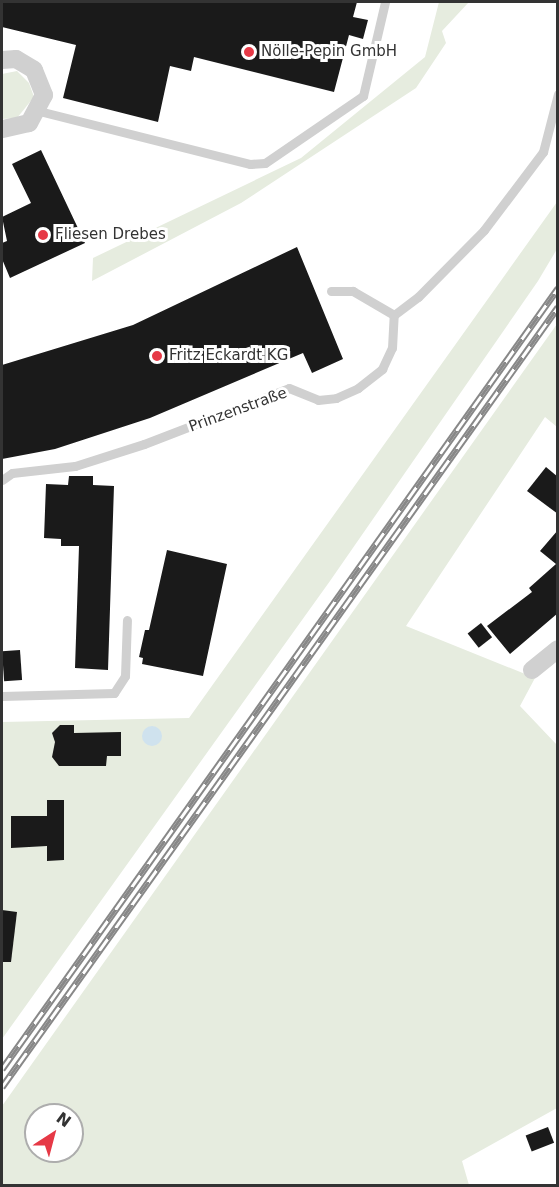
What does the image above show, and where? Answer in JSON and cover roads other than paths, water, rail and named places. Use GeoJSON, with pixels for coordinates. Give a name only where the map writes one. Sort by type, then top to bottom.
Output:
{"type":"FeatureCollection","features":[{"type":"Feature","properties":{"kind":"street"},"geometry":{"type":"LineString","coordinates":[[2,60],[16,59],[40,78],[44,94],[39,111],[29,123],[2,129]]}},
{"type":"Feature","properties":{"kind":"street"},"geometry":{"type":"LineString","coordinates":[[532,670],[558,649]]}},
{"type":"Feature","properties":{"kind":"lane"},"geometry":{"type":"LineString","coordinates":[[39,111],[250,164],[266,163],[363,96],[385,2]]}},
{"type":"Feature","properties":{"kind":"lane"},"geometry":{"type":"LineString","coordinates":[[331,291],[353,291],[394,315],[418,297],[484,230],[543,152],[558,94]]}},
{"type":"Feature","properties":{"kind":"lane","name":"Prinzenstraße"},"geometry":{"type":"LineString","coordinates":[[2,480],[12,473],[75,466],[144,444],[289,388],[318,400],[336,398],[358,388],[382,369],[392,348],[394,315]]}},
{"type":"Feature","properties":{"kind":"lane"},"geometry":{"type":"LineString","coordinates":[[2,696],[114,693],[124,676],[127,620]]}},
{"type":"Feature","properties":{"kind":"water"},"geometry":{"type":"Polygon","coordinates":[[[152,726],[159,729],[162,736],[159,743],[152,746],[145,743],[142,736],[145,729],[152,726]]]}},
{"type":"Feature","properties":{"kind":"railway"},"geometry":{"type":"LineString","coordinates":[[2,1069],[558,288]]}},
{"type":"Feature","properties":{"kind":"railway"},"geometry":{"type":"LineString","coordinates":[[2,1087],[558,307]]}},
{"type":"Feature","properties":{"kind":"place","name":"Nölle-Pepin GmbH"},"geometry":{"type":"Point","coordinates":[249,52]}},
{"type":"Feature","properties":{"kind":"place","name":"Fliesen Drebes"},"geometry":{"type":"Point","coordinates":[43,235]}},
{"type":"Feature","properties":{"kind":"place","name":"Fritz Eckardt KG"},"geometry":{"type":"Point","coordinates":[157,356]}}]}
